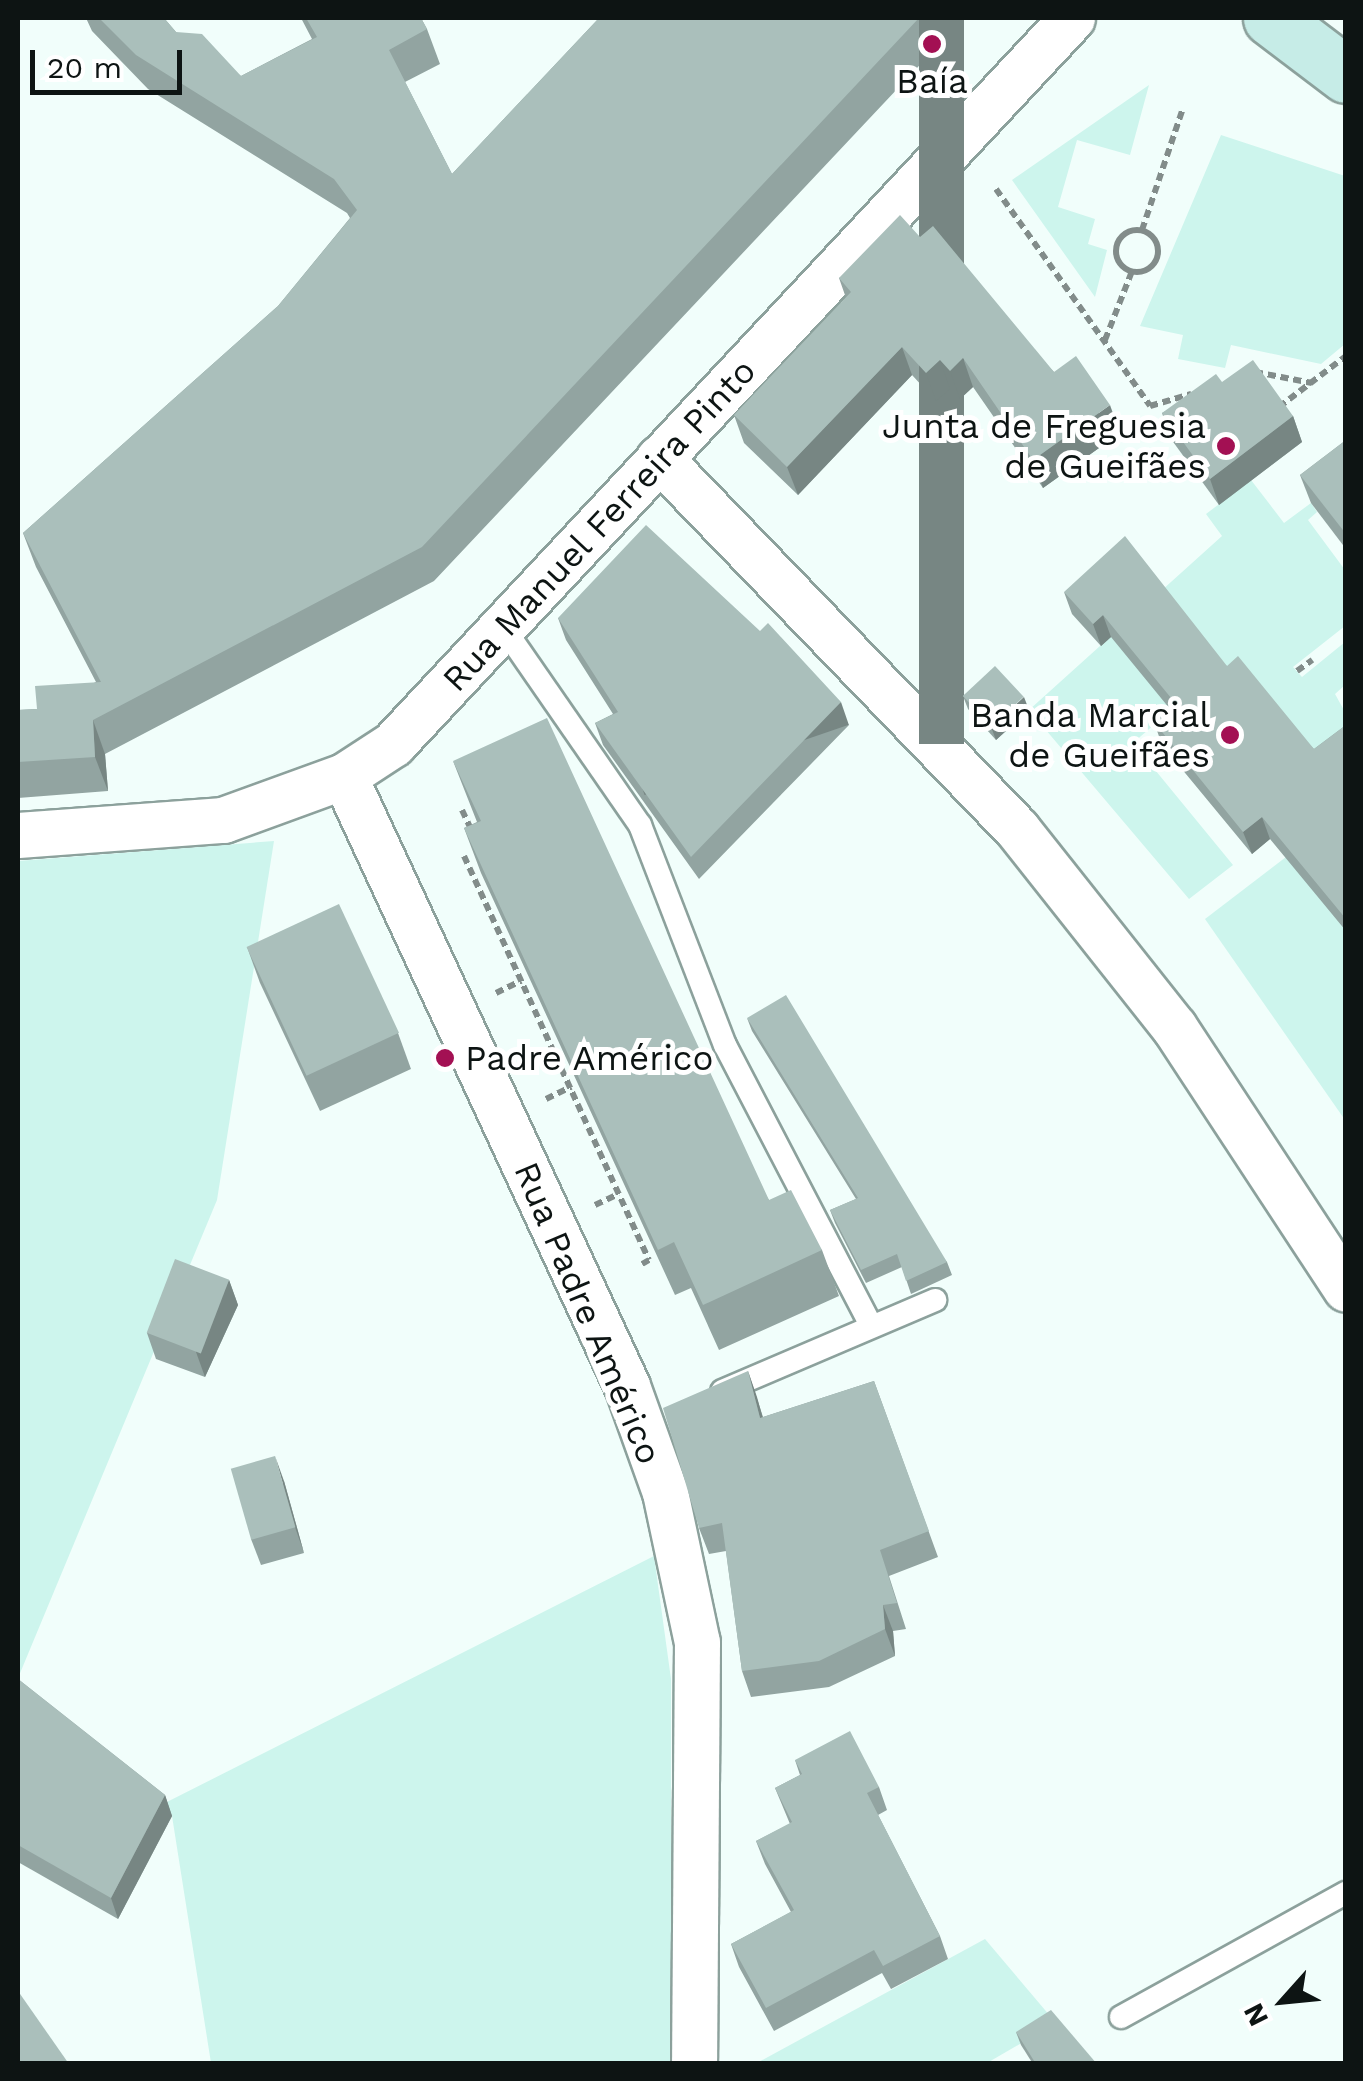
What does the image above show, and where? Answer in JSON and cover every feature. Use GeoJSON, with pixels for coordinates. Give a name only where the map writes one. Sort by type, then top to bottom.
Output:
{"type":"FeatureCollection","features":[{"type":"Feature","properties":{"kind":"main road"},"geometry":{"type":"LineString","coordinates":[[1271,18],[1346,76]]}},
{"type":"Feature","properties":{"kind":"street","name":"Rua Manuel Ferreira Pinto"},"geometry":{"type":"LineString","coordinates":[[18,835],[223,820],[344,776],[393,744],[506,630],[659,458],[1072,18]]}},
{"type":"Feature","properties":{"kind":"street"},"geometry":{"type":"LineString","coordinates":[[659,458],[1017,830],[1174,1027],[1346,1289]]}},
{"type":"Feature","properties":{"kind":"street","name":"Rua Padre Américo"},"geometry":{"type":"LineString","coordinates":[[344,776],[649,1423],[697,1642],[694,2064]]}},
{"type":"Feature","properties":{"kind":"lane"},"geometry":{"type":"LineString","coordinates":[[506,630],[640,826],[725,1044],[871,1324]]}},
{"type":"Feature","properties":{"kind":"lane"},"geometry":{"type":"LineString","coordinates":[[694,1404],[871,1324],[935,1300]]}},
{"type":"Feature","properties":{"kind":"lane"},"geometry":{"type":"LineString","coordinates":[[1121,2017],[1346,1893]]}},
{"type":"Feature","properties":{"kind":"path"},"geometry":{"type":"LineString","coordinates":[[1132,272],[1116,246],[1142,230],[1182,111]]}},
{"type":"Feature","properties":{"kind":"path"},"geometry":{"type":"LineString","coordinates":[[996,189],[1150,406],[1206,389]]}},
{"type":"Feature","properties":{"kind":"path"},"geometry":{"type":"LineString","coordinates":[[1105,341],[1132,272],[1157,256],[1142,230]]}},
{"type":"Feature","properties":{"kind":"path"},"geometry":{"type":"LineString","coordinates":[[1278,408],[1346,356]]}},
{"type":"Feature","properties":{"kind":"path"},"geometry":{"type":"LineString","coordinates":[[1238,379],[1263,370],[1312,383]]}},
{"type":"Feature","properties":{"kind":"path"},"geometry":{"type":"LineString","coordinates":[[1297,672],[1312,660]]}},
{"type":"Feature","properties":{"kind":"path"},"geometry":{"type":"LineString","coordinates":[[462,810],[480,848]]}},
{"type":"Feature","properties":{"kind":"path"},"geometry":{"type":"LineString","coordinates":[[464,856],[615,1196],[649,1260],[642,1264]]}},
{"type":"Feature","properties":{"kind":"path"},"geometry":{"type":"LineString","coordinates":[[472,872],[488,864]]}},
{"type":"Feature","properties":{"kind":"green space"},"geometry":{"type":"Polygon","coordinates":[[[1149,85],[1130,155],[1077,140],[1058,207],[1095,219],[1088,244],[1107,250],[1095,297],[1012,180],[1149,85]]]}},
{"type":"Feature","properties":{"kind":"green space"},"geometry":{"type":"Polygon","coordinates":[[[1221,135],[1345,176],[1345,344],[1321,364],[1231,345],[1225,368],[1178,359],[1183,335],[1140,326],[1221,135]]]}},
{"type":"Feature","properties":{"kind":"green space"},"geometry":{"type":"Polygon","coordinates":[[[1251,480],[1284,523],[1311,503],[1317,512],[1308,520],[1345,570],[1345,626],[1293,667],[1302,677],[1345,642],[1345,685],[1335,694],[1345,712],[1345,800],[1171,710],[1133,743],[1233,865],[1189,899],[1029,710],[1222,536],[1206,514],[1251,480]]]}},
{"type":"Feature","properties":{"kind":"green space"},"geometry":{"type":"Polygon","coordinates":[[[1337,818],[1345,931],[1345,1120],[1205,919],[1337,818]]]}},
{"type":"Feature","properties":{"kind":"green space"},"geometry":{"type":"Polygon","coordinates":[[[274,841],[217,1200],[18,1678],[18,861],[274,841]]]}},
{"type":"Feature","properties":{"kind":"green space"},"geometry":{"type":"Polygon","coordinates":[[[654,1556],[671,1679],[671,2063],[211,2063],[172,1816],[159,1806],[654,1556]]]}},
{"type":"Feature","properties":{"kind":"green space"},"geometry":{"type":"Polygon","coordinates":[[[985,1939],[1056,2023],[987,2063],[755,2064],[985,1939]]]}},
{"type":"Feature","properties":{"kind":"building"},"geometry":{"type":"Polygon","coordinates":[[[99,18],[164,18],[176,32],[202,34],[241,76],[317,37],[306,18],[421,18],[427,29],[389,50],[452,174],[599,18],[919,18],[422,547],[93,720],[95,757],[18,762],[18,710],[37,709],[35,686],[101,682],[23,533],[278,306],[357,210],[334,179],[136,55],[99,18]]]}},
{"type":"Feature","properties":{"kind":"building"},"geometry":{"type":"Polygon","coordinates":[[[900,215],[920,237],[933,226],[1054,372],[1076,356],[1110,405],[1033,460],[963,358],[950,371],[940,360],[926,373],[902,347],[787,467],[734,415],[851,292],[839,278],[900,215]]]}},
{"type":"Feature","properties":{"kind":"building"},"geometry":{"type":"Polygon","coordinates":[[[1253,360],[1293,416],[1210,479],[1162,413],[1216,374],[1222,382],[1253,360]]]}},
{"type":"Feature","properties":{"kind":"building"},"geometry":{"type":"Polygon","coordinates":[[[1346,440],[1346,534],[1300,475],[1346,440]]]}},
{"type":"Feature","properties":{"kind":"building"},"geometry":{"type":"Polygon","coordinates":[[[646,525],[760,631],[768,623],[841,702],[691,857],[595,723],[618,712],[558,618],[646,525]]]}},
{"type":"Feature","properties":{"kind":"building"},"geometry":{"type":"Polygon","coordinates":[[[1125,536],[1227,666],[1238,656],[1314,749],[1346,725],[1346,919],[1262,817],[1243,832],[1154,722],[1176,704],[1103,615],[1093,624],[1064,592],[1125,536]]]}},
{"type":"Feature","properties":{"kind":"building"},"geometry":{"type":"Polygon","coordinates":[[[995,666],[1024,697],[991,727],[963,696],[995,666]]]}},
{"type":"Feature","properties":{"kind":"building"},"geometry":{"type":"Polygon","coordinates":[[[547,718],[769,1200],[791,1190],[822,1250],[703,1305],[674,1242],[658,1250],[464,828],[481,821],[453,761],[547,718]]]}},
{"type":"Feature","properties":{"kind":"building"},"geometry":{"type":"Polygon","coordinates":[[[339,904],[399,1033],[307,1076],[247,947],[339,904]]]}},
{"type":"Feature","properties":{"kind":"building"},"geometry":{"type":"Polygon","coordinates":[[[786,995],[947,1262],[906,1281],[897,1254],[861,1270],[830,1210],[858,1198],[747,1018],[786,995]]]}},
{"type":"Feature","properties":{"kind":"building"},"geometry":{"type":"Polygon","coordinates":[[[175,1259],[229,1280],[201,1354],[147,1333],[175,1259]]]}},
{"type":"Feature","properties":{"kind":"building"},"geometry":{"type":"Polygon","coordinates":[[[748,1371],[760,1418],[874,1381],[929,1531],[880,1550],[897,1603],[883,1605],[885,1629],[819,1661],[742,1671],[722,1523],[699,1528],[663,1408],[748,1371]]]}},
{"type":"Feature","properties":{"kind":"building"},"geometry":{"type":"Polygon","coordinates":[[[275,1456],[295,1527],[251,1540],[231,1469],[275,1456]]]}},
{"type":"Feature","properties":{"kind":"building"},"geometry":{"type":"Polygon","coordinates":[[[18,1679],[165,1795],[111,1898],[18,1845],[18,1679]]]}},
{"type":"Feature","properties":{"kind":"building"},"geometry":{"type":"Polygon","coordinates":[[[850,1731],[879,1787],[867,1793],[940,1936],[883,1966],[874,1950],[766,2008],[731,1944],[794,1910],[756,1841],[792,1822],[775,1788],[802,1774],[795,1760],[850,1731]]]}},
{"type":"Feature","properties":{"kind":"building"},"geometry":{"type":"Polygon","coordinates":[[[18,1991],[69,2064],[18,2064],[18,1991]]]}},
{"type":"Feature","properties":{"kind":"building"},"geometry":{"type":"Polygon","coordinates":[[[1051,2010],[1097,2064],[1036,2064],[1016,2032],[1051,2010]]]}},
{"type":"Feature","properties":{"kind":"place","name":"Baía"},"geometry":{"type":"Point","coordinates":[932,44]}},
{"type":"Feature","properties":{"kind":"place","name":"Junta de Freguesia de Gueifães"},"geometry":{"type":"Point","coordinates":[1226,446]}},
{"type":"Feature","properties":{"kind":"place","name":"Banda Marcial de Gueifães"},"geometry":{"type":"Point","coordinates":[1230,735]}},
{"type":"Feature","properties":{"kind":"place","name":"Padre Américo"},"geometry":{"type":"Point","coordinates":[445,1058]}}]}
